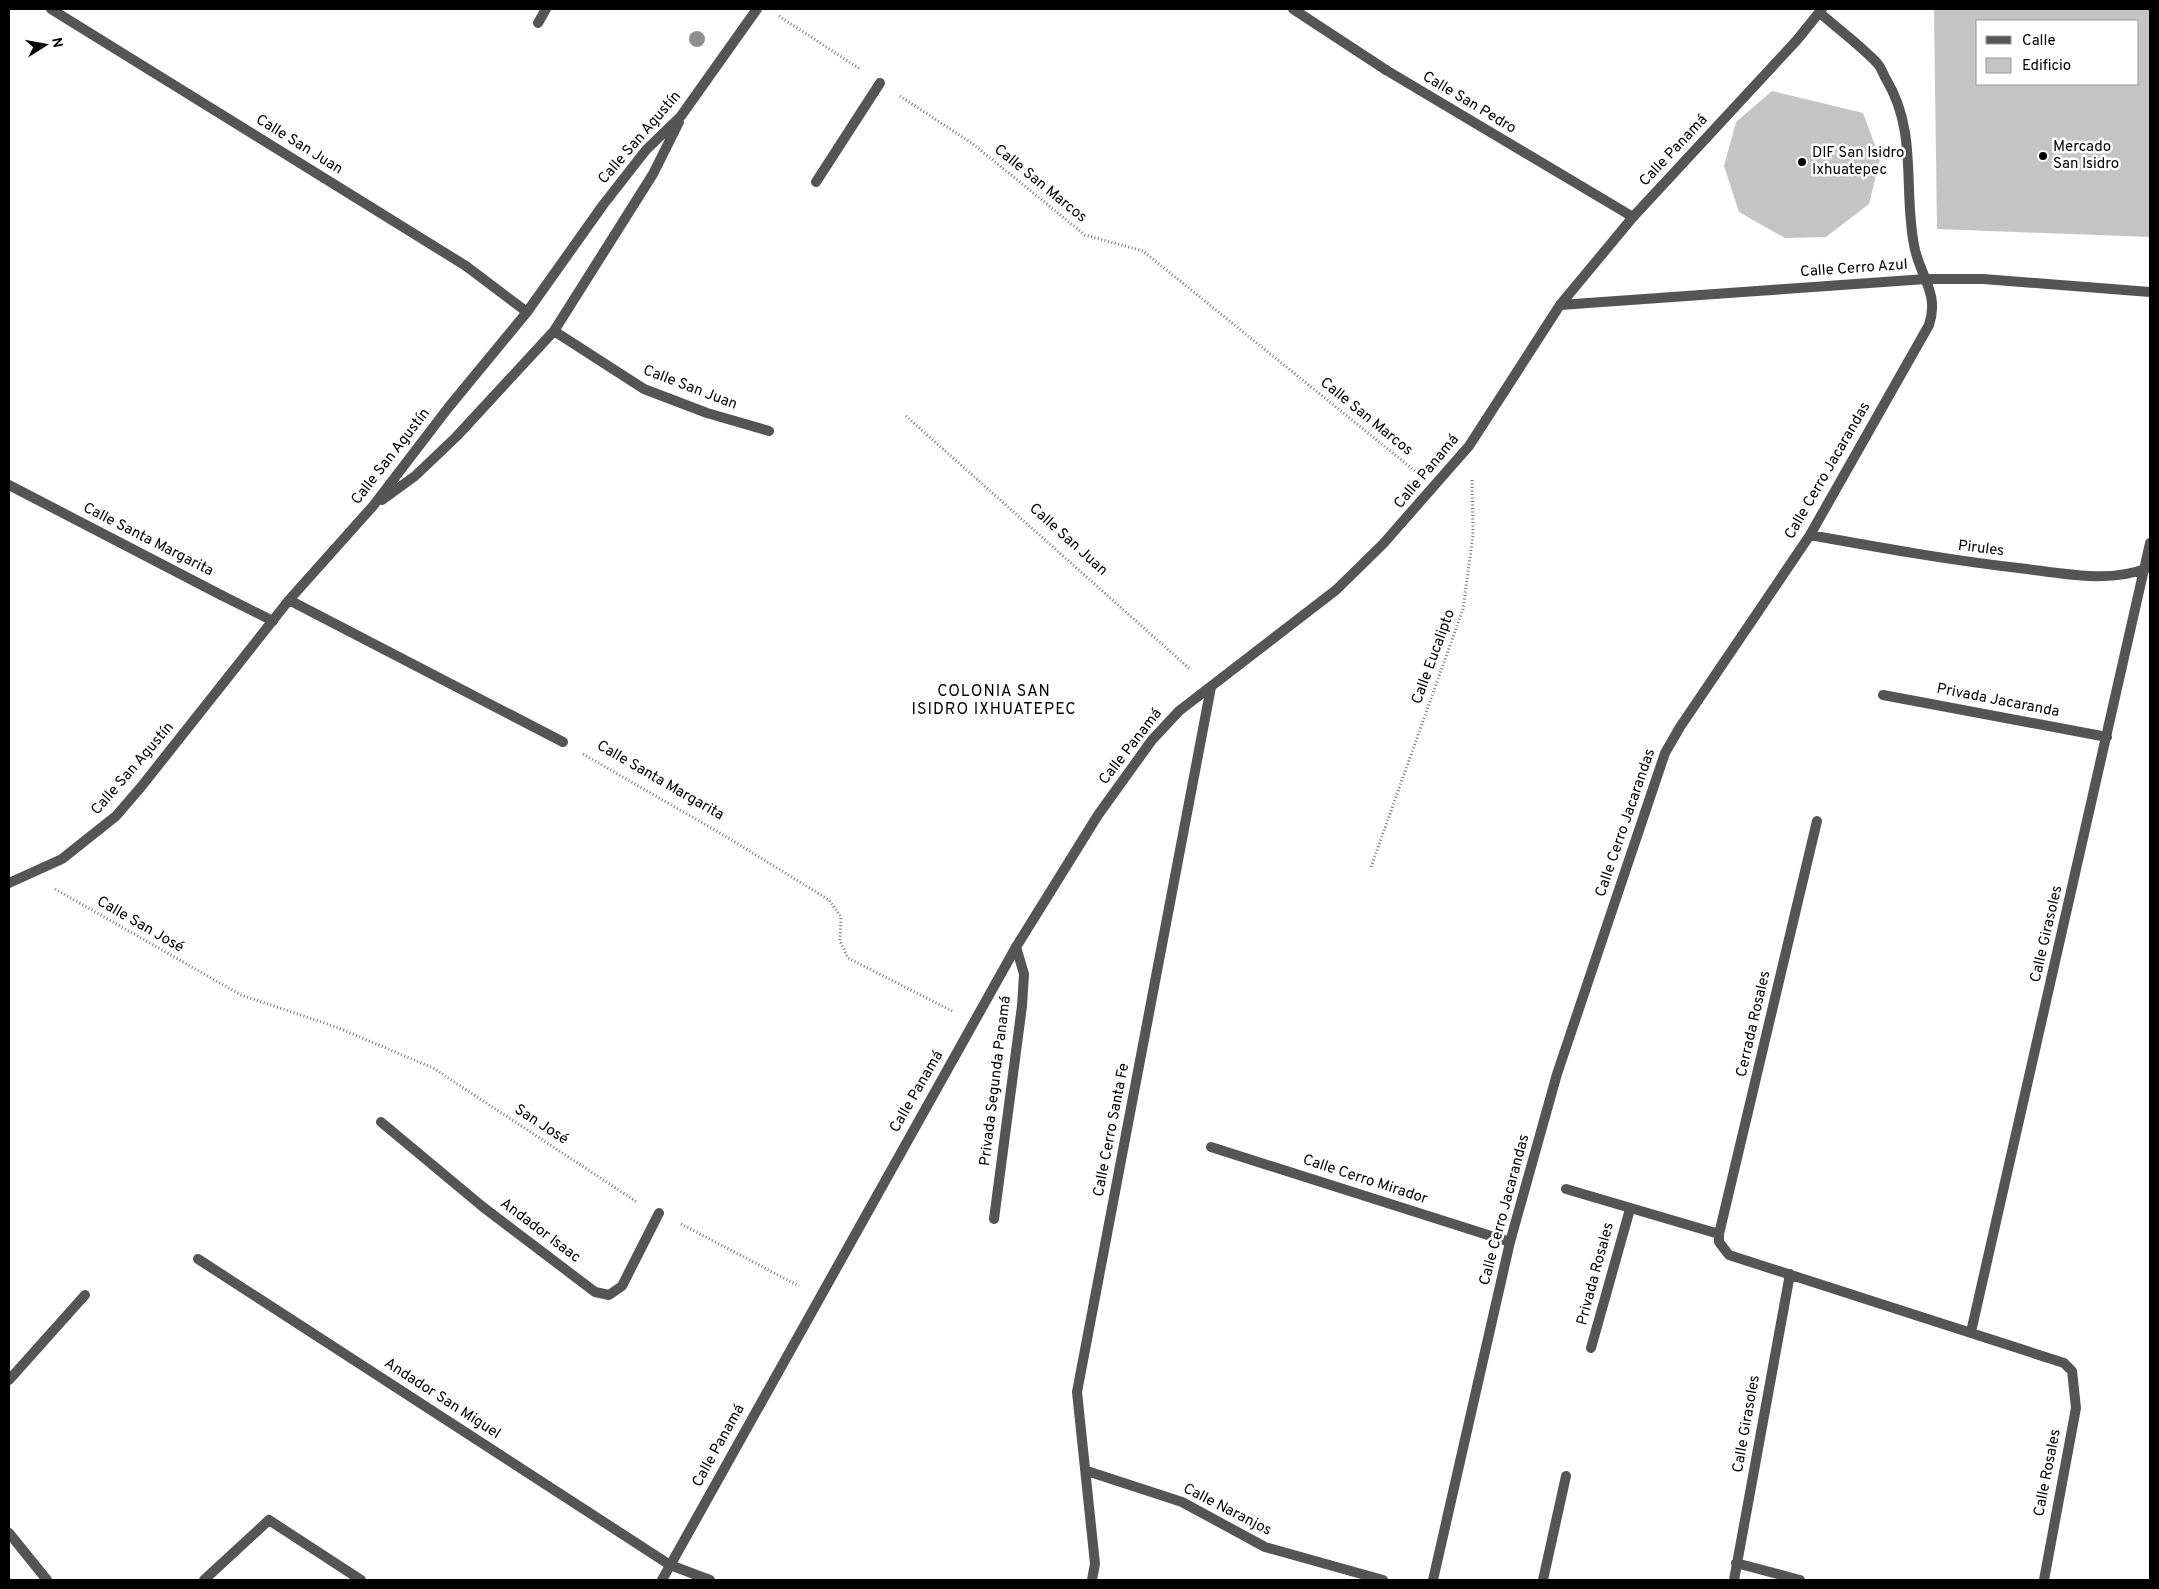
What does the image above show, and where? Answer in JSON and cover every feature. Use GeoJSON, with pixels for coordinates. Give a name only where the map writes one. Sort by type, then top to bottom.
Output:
{"type":"FeatureCollection","features":[{"type":"Feature","properties":{"kind":"street","name":"Calle San Juan"},"geometry":{"type":"LineString","coordinates":[[50,9],[466,266],[527,312]]}},
{"type":"Feature","properties":{"kind":"street"},"geometry":{"type":"LineString","coordinates":[[538,23],[546,9]]}},
{"type":"Feature","properties":{"kind":"street","name":"Calle San Agustín"},"geometry":{"type":"LineString","coordinates":[[9,883],[62,859],[116,816],[289,600],[373,506],[448,408],[527,312],[602,206],[646,150],[681,116],[757,9]]}},
{"type":"Feature","properties":{"kind":"street","name":"Calle San Pedro"},"geometry":{"type":"LineString","coordinates":[[1293,9],[1386,70],[1633,217]]}},
{"type":"Feature","properties":{"kind":"street","name":"Calle Panamá"},"geometry":{"type":"LineString","coordinates":[[662,1580],[818,1297],[1016,947],[1098,815],[1152,740],[1179,711],[1336,590],[1383,544],[1469,446],[1560,305],[1633,217],[1797,40],[1821,11]]}},
{"type":"Feature","properties":{"kind":"street","name":"Calle Cerro Jacarandas"},"geometry":{"type":"LineString","coordinates":[[1433,1580],[1510,1242],[1557,1074],[1665,753],[1680,727],[1810,535],[1930,325],[1933,313],[1933,297],[1918,265],[1913,245],[1908,148],[1903,115],[1892,89],[1878,64],[1821,11]]}},
{"type":"Feature","properties":{"kind":"street"},"geometry":{"type":"LineString","coordinates":[[816,182],[880,83]]}},
{"type":"Feature","properties":{"kind":"street"},"geometry":{"type":"LineString","coordinates":[[373,506],[415,476],[456,437],[554,331],[653,174],[681,116]]}},
{"type":"Feature","properties":{"kind":"street","name":"Calle Cerro Azul"},"geometry":{"type":"LineString","coordinates":[[1560,305],[1926,279],[1983,279],[2150,292]]}},
{"type":"Feature","properties":{"kind":"street","name":"Calle San Juan"},"geometry":{"type":"LineString","coordinates":[[554,331],[644,389],[706,413],[769,431]]}},
{"type":"Feature","properties":{"kind":"street","name":"Calle Santa Margarita"},"geometry":{"type":"LineString","coordinates":[[9,485],[273,621]]}},
{"type":"Feature","properties":{"kind":"street","name":"Pirules"},"geometry":{"type":"LineString","coordinates":[[1810,535],[1952,561],[2072,574],[2124,575],[2146,569]]}},
{"type":"Feature","properties":{"kind":"street","name":"Calle Girasoles"},"geometry":{"type":"LineString","coordinates":[[1971,1332],[2146,569],[2150,543]]}},
{"type":"Feature","properties":{"kind":"street"},"geometry":{"type":"LineString","coordinates":[[289,600],[563,742]]}},
{"type":"Feature","properties":{"kind":"street","name":"Calle Cerro Santa Fe"},"geometry":{"type":"LineString","coordinates":[[1092,1580],[1095,1564],[1087,1470],[1077,1392],[1211,687]]}},
{"type":"Feature","properties":{"kind":"street","name":"Privada Jacaranda"},"geometry":{"type":"LineString","coordinates":[[1883,695],[2107,737]]}},
{"type":"Feature","properties":{"kind":"street","name":"Cerrada Rosales"},"geometry":{"type":"LineString","coordinates":[[1719,1234],[1818,821]]}},
{"type":"Feature","properties":{"kind":"street","name":"Privada Segunda Panamá"},"geometry":{"type":"LineString","coordinates":[[994,1219],[1022,1006],[1024,974],[1016,947]]}},
{"type":"Feature","properties":{"kind":"street","name":"Andador Isaac"},"geometry":{"type":"LineString","coordinates":[[380,1122],[483,1207],[595,1292],[610,1295],[622,1286],[659,1213]]}},
{"type":"Feature","properties":{"kind":"street","name":"Calle Cerro Mirador"},"geometry":{"type":"LineString","coordinates":[[1211,1147],[1510,1242]]}},
{"type":"Feature","properties":{"kind":"street"},"geometry":{"type":"LineString","coordinates":[[1566,1189],[1719,1234],[1719,1242],[1729,1255],[1971,1332]]}},
{"type":"Feature","properties":{"kind":"street","name":"Privada Rosales"},"geometry":{"type":"LineString","coordinates":[[1592,1348],[1630,1209]]}},
{"type":"Feature","properties":{"kind":"street","name":"Andador San Miguel"},"geometry":{"type":"LineString","coordinates":[[198,1259],[670,1565],[710,1580]]}},
{"type":"Feature","properties":{"kind":"street","name":"Calle Girasoles"},"geometry":{"type":"LineString","coordinates":[[1734,1580],[1790,1274]]}},
{"type":"Feature","properties":{"kind":"street"},"geometry":{"type":"LineString","coordinates":[[9,1380],[85,1295]]}},
{"type":"Feature","properties":{"kind":"street","name":"Calle Rosales"},"geometry":{"type":"LineString","coordinates":[[1971,1332],[2064,1363],[2072,1372],[2076,1408],[2044,1580]]}},
{"type":"Feature","properties":{"kind":"street","name":"Calle Naranjos"},"geometry":{"type":"LineString","coordinates":[[1087,1470],[1182,1502],[1266,1547],[1383,1580]]}},
{"type":"Feature","properties":{"kind":"street"},"geometry":{"type":"LineString","coordinates":[[1543,1580],[1566,1476]]}},
{"type":"Feature","properties":{"kind":"street"},"geometry":{"type":"LineString","coordinates":[[204,1580],[269,1520],[361,1580]]}},
{"type":"Feature","properties":{"kind":"street"},"geometry":{"type":"LineString","coordinates":[[9,1533],[47,1580]]}},
{"type":"Feature","properties":{"kind":"street"},"geometry":{"type":"LineString","coordinates":[[1736,1563],[1800,1580]]}},
{"type":"Feature","properties":{"kind":"path","name":"Calle San Marcos"},"geometry":{"type":"LineString","coordinates":[[776,14],[973,144],[1085,235],[1143,251],[1435,486]]}},
{"type":"Feature","properties":{"kind":"path","name":"Calle San Juan"},"geometry":{"type":"LineString","coordinates":[[906,416],[1211,687]]}},
{"type":"Feature","properties":{"kind":"path","name":"Calle Eucalipto"},"geometry":{"type":"LineString","coordinates":[[1371,867],[1464,609],[1473,535],[1473,493],[1469,446]]}},
{"type":"Feature","properties":{"kind":"path","name":"Calle Santa Margarita"},"geometry":{"type":"LineString","coordinates":[[563,742],[725,836],[829,900],[841,917],[840,941],[848,958],[974,1022]]}},
{"type":"Feature","properties":{"kind":"path","name":"Calle San José"},"geometry":{"type":"LineString","coordinates":[[28,874],[241,995]]}},
{"type":"Feature","properties":{"kind":"path","name":"San José"},"geometry":{"type":"LineString","coordinates":[[241,995],[336,1027],[433,1068],[637,1202],[818,1297]]}},
{"type":"Feature","properties":{"kind":"building","name":"Mercado San Isidro"},"geometry":{"type":"Polygon","coordinates":[[[1934,9],[2150,9],[2150,237],[1937,229],[1934,9]]]}},
{"type":"Feature","properties":{"kind":"building","name":"DIF San Isidro Ixhuatepec"},"geometry":{"type":"Polygon","coordinates":[[[1772,91],[1863,113],[1880,159],[1869,204],[1826,237],[1785,238],[1739,212],[1724,166],[1736,122],[1772,91]]]}},
{"type":"Feature","properties":{"kind":"place","name":"Mercado San Isidro"},"geometry":{"type":"Point","coordinates":[2043,156]}},
{"type":"Feature","properties":{"kind":"place","name":"DIF San Isidro Ixhuatepec"},"geometry":{"type":"Point","coordinates":[1802,162]}},
{"type":"Feature","properties":{"kind":"district","name":"COLONIA SAN ISIDRO IXHUATEPEC"},"geometry":{"type":"Point","coordinates":[994,701]}}]}
